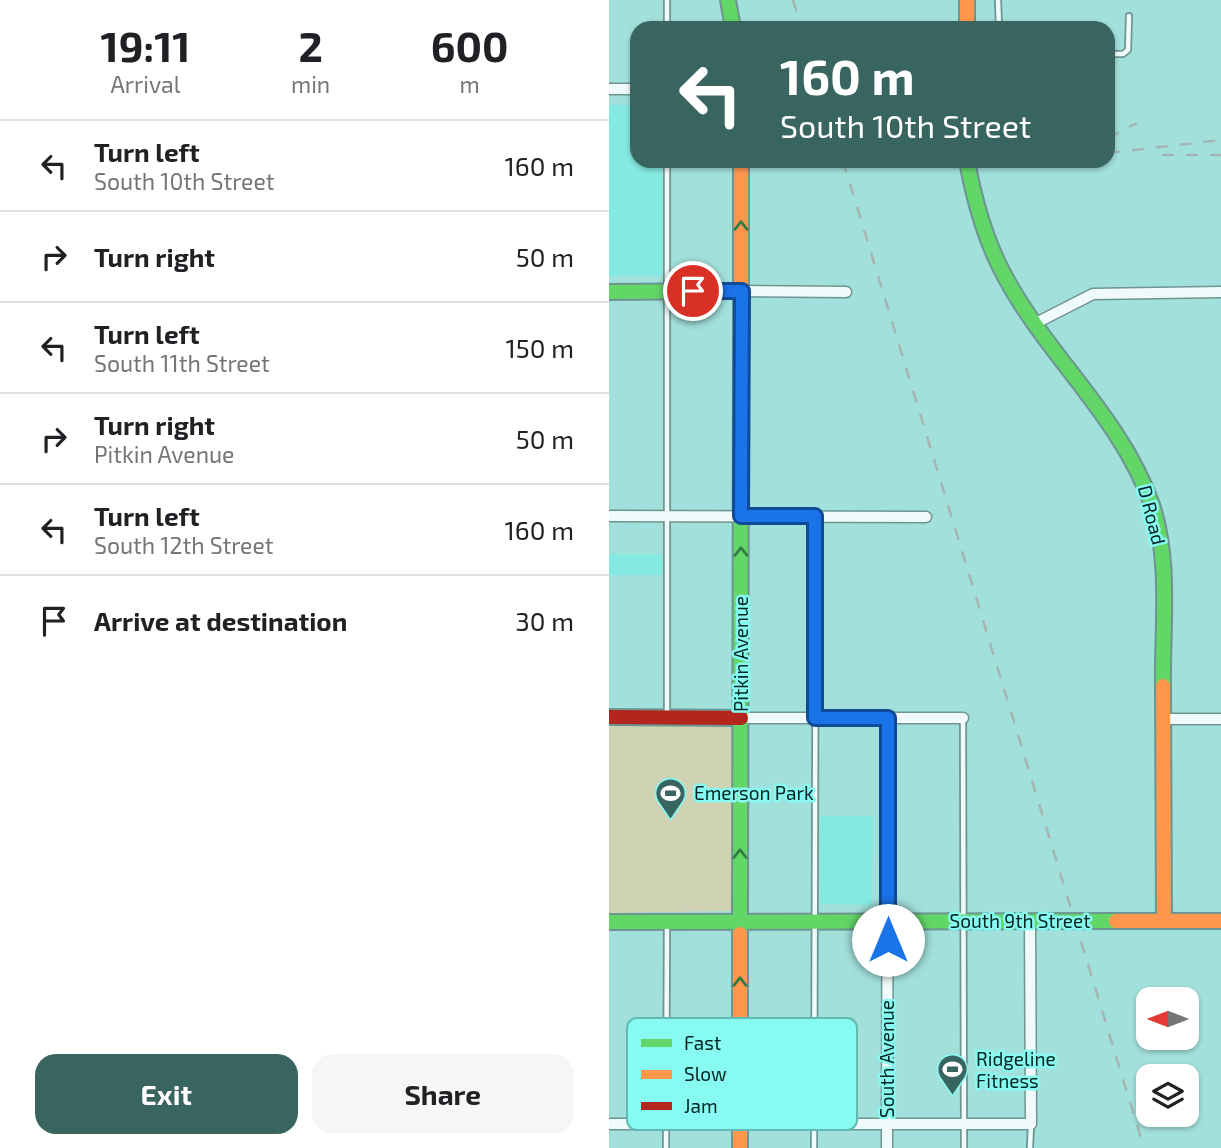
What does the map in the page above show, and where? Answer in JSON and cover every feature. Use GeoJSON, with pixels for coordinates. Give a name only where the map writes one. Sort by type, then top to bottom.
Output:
{"type":"FeatureCollection","features":[{"type":"Feature","properties":{"kind":"street"},"geometry":{"type":"LineString","coordinates":[[728,0],[732,21]]}},
{"type":"Feature","properties":{"kind":"street"},"geometry":{"type":"LineString","coordinates":[[967,0],[967,21]]}},
{"type":"Feature","properties":{"kind":"street"},"geometry":{"type":"LineString","coordinates":[[609,89],[630,89]]}},
{"type":"Feature","properties":{"kind":"street","name":"Pitkin Avenue"},"geometry":{"type":"LineString","coordinates":[[740,1018],[741,168]]}},
{"type":"Feature","properties":{"kind":"street","name":"D Road"},"geometry":{"type":"LineString","coordinates":[[968,168],[973,207],[985,242],[1036,323],[1132,457],[1155,510],[1163,562],[1164,920]]}},
{"type":"Feature","properties":{"kind":"street"},"geometry":{"type":"LineString","coordinates":[[609,292],[846,292]]}},
{"type":"Feature","properties":{"kind":"street"},"geometry":{"type":"LineString","coordinates":[[1036,323],[1093,294],[1221,292]]}},
{"type":"Feature","properties":{"kind":"street"},"geometry":{"type":"LineString","coordinates":[[609,516],[926,516]]}},
{"type":"Feature","properties":{"kind":"street"},"geometry":{"type":"LineString","coordinates":[[609,718],[963,718]]}},
{"type":"Feature","properties":{"kind":"street","name":"South Avenue"},"geometry":{"type":"LineString","coordinates":[[887,1148],[888,718]]}},
{"type":"Feature","properties":{"kind":"street"},"geometry":{"type":"LineString","coordinates":[[1162,719],[1221,719]]}},
{"type":"Feature","properties":{"kind":"street","name":"South 9th Street"},"geometry":{"type":"LineString","coordinates":[[609,922],[1221,920]]}},
{"type":"Feature","properties":{"kind":"street"},"geometry":{"type":"LineString","coordinates":[[857,1124],[1031,1124],[1030,921]]}},
{"type":"Feature","properties":{"kind":"street"},"geometry":{"type":"LineString","coordinates":[[609,1124],[627,1124]]}},
{"type":"Feature","properties":{"kind":"street","name":"Pitkin Avenue"},"geometry":{"type":"LineString","coordinates":[[740,1130],[740,1148]]}},
{"type":"Feature","properties":{"kind":"lane"},"geometry":{"type":"LineString","coordinates":[[667,0],[667,21]]}},
{"type":"Feature","properties":{"kind":"lane"},"geometry":{"type":"LineString","coordinates":[[999,0],[999,21]]}},
{"type":"Feature","properties":{"kind":"lane"},"geometry":{"type":"LineString","coordinates":[[1115,54],[1123,54],[1128,50],[1129,16]]}},
{"type":"Feature","properties":{"kind":"lane"},"geometry":{"type":"LineString","coordinates":[[667,168],[667,718]]}},
{"type":"Feature","properties":{"kind":"lane"},"geometry":{"type":"LineString","coordinates":[[814,1018],[815,516]]}},
{"type":"Feature","properties":{"kind":"lane"},"geometry":{"type":"LineString","coordinates":[[963,718],[964,1148]]}},
{"type":"Feature","properties":{"kind":"lane"},"geometry":{"type":"LineString","coordinates":[[667,922],[667,1018]]}},
{"type":"Feature","properties":{"kind":"lane"},"geometry":{"type":"LineString","coordinates":[[1030,1148],[1031,1124]]}},
{"type":"Feature","properties":{"kind":"lane"},"geometry":{"type":"LineString","coordinates":[[666,1130],[666,1148]]}},
{"type":"Feature","properties":{"kind":"lane"},"geometry":{"type":"LineString","coordinates":[[814,1148],[815,1130]]}},
{"type":"Feature","properties":{"kind":"shaded area"},"geometry":{"type":"Polygon","coordinates":[[[609,105],[630,105],[630,168],[662,168],[662,276],[609,276],[609,105]]]}},
{"type":"Feature","properties":{"kind":"shaded area"},"geometry":{"type":"Polygon","coordinates":[[[609,554],[662,554],[662,575],[609,575],[609,554]]]}},
{"type":"Feature","properties":{"kind":"shaded area"},"geometry":{"type":"Polygon","coordinates":[[[820,816],[873,816],[872,905],[820,904],[820,816]]]}},
{"type":"Feature","properties":{"kind":"green space","name":"Emerson Park"},"geometry":{"type":"Polygon","coordinates":[[[609,726],[724,726],[732,729],[733,905],[730,911],[609,913],[609,726]]]}},
{"type":"Feature","properties":{"kind":"railway"},"geometry":{"type":"LineString","coordinates":[[793,0],[800,21]]}},
{"type":"Feature","properties":{"kind":"railway"},"geometry":{"type":"LineString","coordinates":[[1115,134],[1137,123]]}},
{"type":"Feature","properties":{"kind":"railway"},"geometry":{"type":"LineString","coordinates":[[1115,152],[1221,140]]}},
{"type":"Feature","properties":{"kind":"railway"},"geometry":{"type":"LineString","coordinates":[[1162,155],[1221,155]]}},
{"type":"Feature","properties":{"kind":"railway"},"geometry":{"type":"LineString","coordinates":[[845,168],[1144,1148]]}},
{"type":"Feature","properties":{"kind":"traffic: fast"},"geometry":{"type":"LineString","coordinates":[[728,0],[732,21]]}},
{"type":"Feature","properties":{"kind":"traffic: fast"},"geometry":{"type":"LineString","coordinates":[[968,168],[980,216],[1000,267],[1037,327],[1121,441],[1152,505],[1158,526],[1164,572],[1163,686]]}},
{"type":"Feature","properties":{"kind":"traffic: fast"},"geometry":{"type":"LineString","coordinates":[[609,292],[742,291]]}},
{"type":"Feature","properties":{"kind":"traffic: fast"},"geometry":{"type":"LineString","coordinates":[[740,934],[741,364]]}},
{"type":"Feature","properties":{"kind":"traffic: fast"},"geometry":{"type":"LineString","coordinates":[[609,922],[1116,921]]}},
{"type":"Feature","properties":{"kind":"traffic: slow"},"geometry":{"type":"LineString","coordinates":[[967,0],[967,21]]}},
{"type":"Feature","properties":{"kind":"traffic: slow"},"geometry":{"type":"LineString","coordinates":[[741,168],[741,364]]}},
{"type":"Feature","properties":{"kind":"traffic: slow"},"geometry":{"type":"LineString","coordinates":[[1163,686],[1164,921]]}},
{"type":"Feature","properties":{"kind":"traffic: slow"},"geometry":{"type":"LineString","coordinates":[[1116,921],[1221,921]]}},
{"type":"Feature","properties":{"kind":"traffic: slow"},"geometry":{"type":"LineString","coordinates":[[740,934],[740,1018]]}},
{"type":"Feature","properties":{"kind":"traffic: slow"},"geometry":{"type":"LineString","coordinates":[[740,1130],[740,1148]]}},
{"type":"Feature","properties":{"kind":"traffic: jam"},"geometry":{"type":"LineString","coordinates":[[609,717],[741,718]]}},
{"type":"Feature","properties":{"kind":"place","name":"Emerson Park"},"geometry":{"type":"Point","coordinates":[671,820]}},
{"type":"Feature","properties":{"kind":"place","name":"Ridgeline Fitness"},"geometry":{"type":"Point","coordinates":[953,1097]}},
{"type":"Feature","properties":{"kind":"route"},"geometry":{"type":"LineString","coordinates":[[693,291],[742,291],[741,516],[815,516],[815,718],[888,718],[888,940]]}}]}
